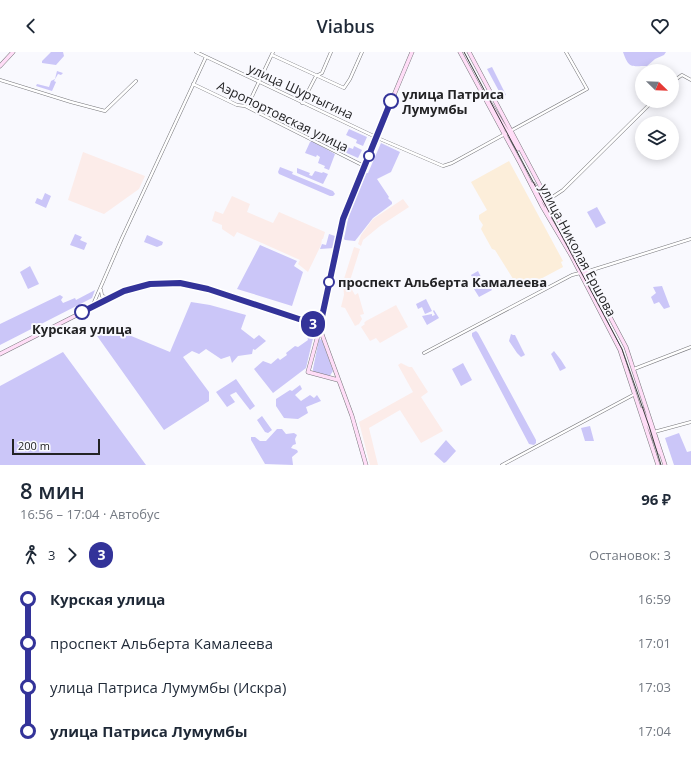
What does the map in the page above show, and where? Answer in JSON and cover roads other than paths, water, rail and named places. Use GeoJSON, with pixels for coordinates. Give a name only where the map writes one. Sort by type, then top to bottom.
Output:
{"type":"FeatureCollection","features":[{"type":"Feature","properties":{"kind":"main road"},"geometry":{"type":"LineString","coordinates":[[1,64],[13,52]]}},
{"type":"Feature","properties":{"kind":"main road"},"geometry":{"type":"LineString","coordinates":[[338,380],[308,372],[320,327],[340,227],[412,52]]}},
{"type":"Feature","properties":{"kind":"main road","name":"улица Николая Ершова"},"geometry":{"type":"LineString","coordinates":[[460,52],[478,86],[531,170],[567,237]]}},
{"type":"Feature","properties":{"kind":"main road","name":"улица Николая Ершова"},"geometry":{"type":"LineString","coordinates":[[469,52],[499,109],[520,163],[546,205],[555,228],[600,298],[626,347],[647,410],[651,433]]}},
{"type":"Feature","properties":{"kind":"main road"},"geometry":{"type":"LineString","coordinates":[[531,170],[547,204],[567,237],[583,272]]}},
{"type":"Feature","properties":{"kind":"main road","name":"улица Николая Ершова"},"geometry":{"type":"LineString","coordinates":[[583,272],[591,294],[620,350],[635,393],[665,465]]}},
{"type":"Feature","properties":{"kind":"main road"},"geometry":{"type":"LineString","coordinates":[[0,354],[124,291],[150,284],[180,283],[208,289],[320,327]]}},
{"type":"Feature","properties":{"kind":"main road"},"geometry":{"type":"LineString","coordinates":[[320,327],[352,416],[366,465]]}},
{"type":"Feature","properties":{"kind":"main road"},"geometry":{"type":"LineString","coordinates":[[328,378],[332,376],[335,371]]}},
{"type":"Feature","properties":{"kind":"main road"},"geometry":{"type":"LineString","coordinates":[[651,433],[658,465]]}},
{"type":"Feature","properties":{"kind":"street","name":"улица Шуртыгина"},"geometry":{"type":"LineString","coordinates":[[196,52],[203,53],[206,57],[376,138],[443,166],[452,163],[587,89],[566,52]]}},
{"type":"Feature","properties":{"kind":"street"},"geometry":{"type":"LineString","coordinates":[[247,107],[273,52]]}},
{"type":"Feature","properties":{"kind":"street"},"geometry":{"type":"LineString","coordinates":[[302,103],[316,76],[322,72],[330,52]]}},
{"type":"Feature","properties":{"kind":"street"},"geometry":{"type":"LineString","coordinates":[[272,55],[344,88],[350,79],[362,52]]}},
{"type":"Feature","properties":{"kind":"street"},"geometry":{"type":"LineString","coordinates":[[92,307],[122,238],[206,57]]}},
{"type":"Feature","properties":{"kind":"street"},"geometry":{"type":"LineString","coordinates":[[679,77],[682,75],[691,80]]}},
{"type":"Feature","properties":{"kind":"street"},"geometry":{"type":"LineString","coordinates":[[0,80],[71,102],[105,110],[136,82]]}},
{"type":"Feature","properties":{"kind":"street","name":"Аэропортовская улица"},"geometry":{"type":"LineString","coordinates":[[193,84],[237,105],[247,107],[364,166]]}},
{"type":"Feature","properties":{"kind":"street"},"geometry":{"type":"LineString","coordinates":[[548,200],[563,190],[646,108]]}},
{"type":"Feature","properties":{"kind":"street"},"geometry":{"type":"LineString","coordinates":[[424,353],[567,277],[691,239]]}},
{"type":"Feature","properties":{"kind":"street"},"geometry":{"type":"LineString","coordinates":[[102,286],[101,295],[109,298]]}},
{"type":"Feature","properties":{"kind":"street"},"geometry":{"type":"LineString","coordinates":[[634,369],[691,347]]}},
{"type":"Feature","properties":{"kind":"street"},"geometry":{"type":"LineString","coordinates":[[502,465],[635,393]]}},
{"type":"Feature","properties":{"kind":"street"},"geometry":{"type":"LineString","coordinates":[[651,433],[691,422]]}},
{"type":"Feature","properties":{"kind":"tram line"},"geometry":{"type":"LineString","coordinates":[[464,52],[622,349],[661,465]]}},
{"type":"Feature","properties":{"kind":"place","name":"улица Патриса Лумумбы"},"geometry":{"type":"Point","coordinates":[391,101]}},
{"type":"Feature","properties":{"kind":"place","name":"проспект Альберта Камалеева"},"geometry":{"type":"Point","coordinates":[329,282]}},
{"type":"Feature","properties":{"kind":"place","name":"Курская улица"},"geometry":{"type":"Point","coordinates":[82,312]}}]}
